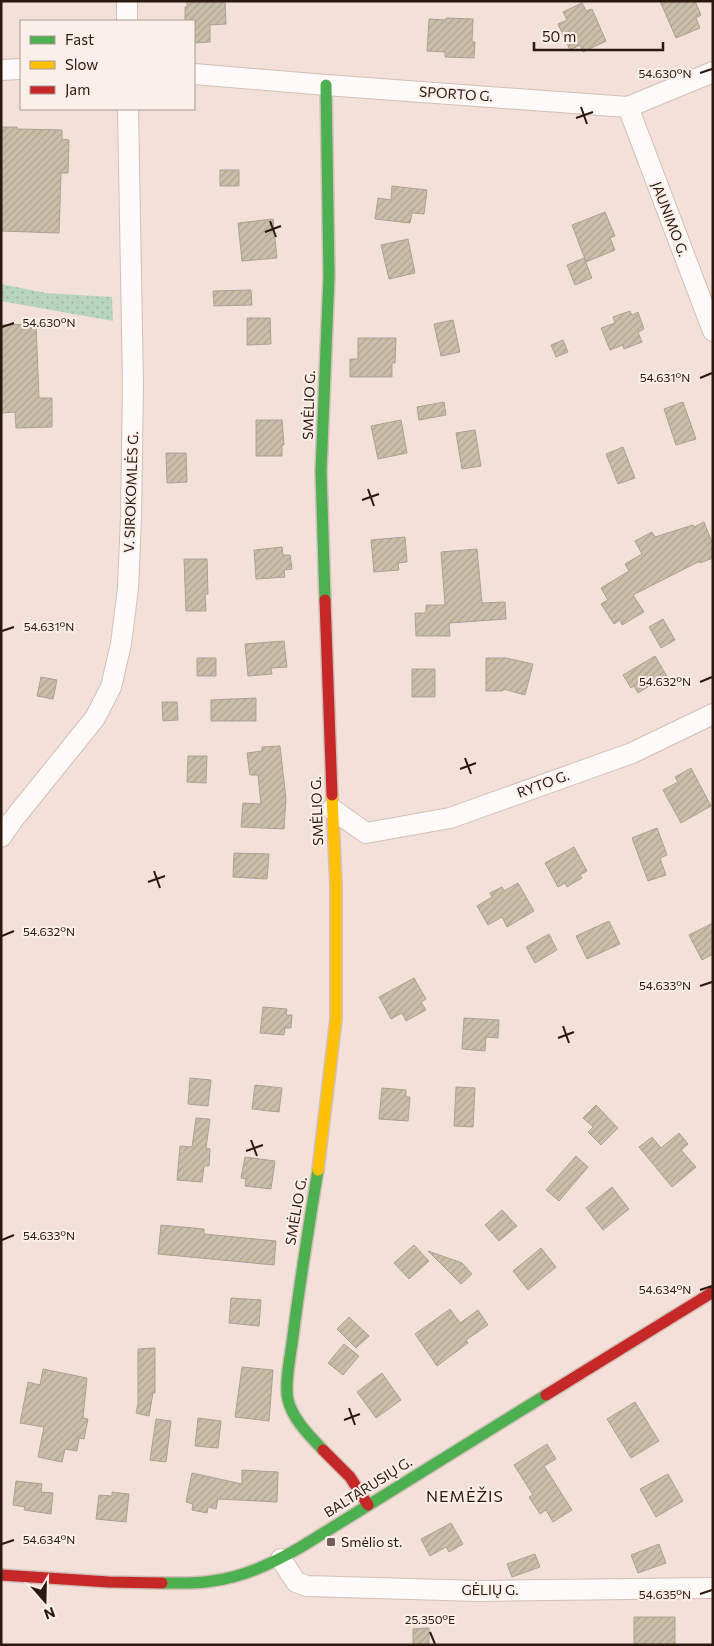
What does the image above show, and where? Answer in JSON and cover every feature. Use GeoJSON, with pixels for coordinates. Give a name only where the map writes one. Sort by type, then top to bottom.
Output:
{"type":"FeatureCollection","features":[{"type":"Feature","properties":{"kind":"street"},"geometry":{"type":"LineString","coordinates":[[127,1],[127,20]]}},
{"type":"Feature","properties":{"kind":"street"},"geometry":{"type":"LineString","coordinates":[[1,70],[20,69]]}},
{"type":"Feature","properties":{"kind":"street","name":"SPORTO G."},"geometry":{"type":"LineString","coordinates":[[195,74],[628,106],[713,72]]}},
{"type":"Feature","properties":{"kind":"street","name":"SMĖLIO G."},"geometry":{"type":"LineString","coordinates":[[326,85],[329,276],[321,470],[337,946],[336,1019],[320,1159],[302,1268],[288,1374],[288,1400],[295,1416],[309,1435],[350,1477],[368,1505]]}},
{"type":"Feature","properties":{"kind":"street","name":"JAUNIMO G."},"geometry":{"type":"LineString","coordinates":[[628,106],[713,331]]}},
{"type":"Feature","properties":{"kind":"street","name":"V. SIROKOMLĖS G."},"geometry":{"type":"LineString","coordinates":[[1,837],[95,718],[111,686],[121,644],[128,588],[133,394],[128,110]]}},
{"type":"Feature","properties":{"kind":"street","name":"RYTO G."},"geometry":{"type":"LineString","coordinates":[[334,853],[366,833],[450,818],[632,753],[713,714]]}},
{"type":"Feature","properties":{"kind":"street"},"geometry":{"type":"LineString","coordinates":[[332,809],[366,833]]}},
{"type":"Feature","properties":{"kind":"street","name":"BALTARUSIŲ G."},"geometry":{"type":"LineString","coordinates":[[1,1575],[114,1583],[190,1583],[222,1580],[255,1570],[281,1559],[713,1292]]}},
{"type":"Feature","properties":{"kind":"street","name":"GĖLIŲ G."},"geometry":{"type":"LineString","coordinates":[[281,1559],[296,1582],[307,1586],[478,1591],[713,1588]]}},
{"type":"Feature","properties":{"kind":"green space"},"geometry":{"type":"Polygon","coordinates":[[[1,284],[46,293],[112,297],[113,321],[1,301],[1,284]]]}},
{"type":"Feature","properties":{"kind":"building"},"geometry":{"type":"Polygon","coordinates":[[[187,1],[225,1],[226,24],[210,25],[210,42],[195,43],[195,20],[185,20],[185,7],[187,7],[187,1]]]}},
{"type":"Feature","properties":{"kind":"building"},"geometry":{"type":"Polygon","coordinates":[[[660,1],[695,1],[701,15],[696,18],[700,28],[676,38],[660,1]]]}},
{"type":"Feature","properties":{"kind":"building"},"geometry":{"type":"Polygon","coordinates":[[[582,3],[586,11],[592,9],[606,41],[583,52],[580,45],[570,50],[558,24],[567,20],[563,12],[582,3]]]}},
{"type":"Feature","properties":{"kind":"building"},"geometry":{"type":"Polygon","coordinates":[[[446,18],[473,19],[472,42],[475,42],[474,58],[445,57],[445,52],[427,51],[429,19],[446,20],[446,18]]]}},
{"type":"Feature","properties":{"kind":"building"},"geometry":{"type":"Polygon","coordinates":[[[1,127],[62,130],[62,139],[69,140],[68,173],[61,173],[59,233],[1,231],[1,127]]]}},
{"type":"Feature","properties":{"kind":"building"},"geometry":{"type":"Polygon","coordinates":[[[220,170],[239,170],[239,186],[220,186],[220,170]]]}},
{"type":"Feature","properties":{"kind":"building"},"geometry":{"type":"Polygon","coordinates":[[[392,186],[427,190],[424,214],[412,213],[410,223],[375,219],[378,198],[391,200],[392,186]]]}},
{"type":"Feature","properties":{"kind":"building"},"geometry":{"type":"Polygon","coordinates":[[[605,212],[615,236],[610,238],[615,250],[586,262],[572,225],[605,212]]]}},
{"type":"Feature","properties":{"kind":"building"},"geometry":{"type":"Polygon","coordinates":[[[273,219],[277,258],[242,261],[238,223],[273,219]]]}},
{"type":"Feature","properties":{"kind":"building"},"geometry":{"type":"Polygon","coordinates":[[[408,239],[415,273],[389,279],[381,245],[408,239]]]}},
{"type":"Feature","properties":{"kind":"building"},"geometry":{"type":"Polygon","coordinates":[[[584,258],[592,278],[575,285],[567,265],[584,258]]]}},
{"type":"Feature","properties":{"kind":"building"},"geometry":{"type":"Polygon","coordinates":[[[251,290],[252,305],[214,306],[213,291],[251,290]]]}},
{"type":"Feature","properties":{"kind":"building"},"geometry":{"type":"Polygon","coordinates":[[[630,311],[632,315],[638,312],[644,329],[638,332],[642,342],[624,349],[623,345],[610,350],[601,328],[615,323],[613,317],[630,311]]]}},
{"type":"Feature","properties":{"kind":"building"},"geometry":{"type":"Polygon","coordinates":[[[247,318],[270,318],[271,344],[247,345],[247,318]]]}},
{"type":"Feature","properties":{"kind":"building"},"geometry":{"type":"Polygon","coordinates":[[[453,320],[460,352],[441,356],[434,324],[453,320]]]}},
{"type":"Feature","properties":{"kind":"building"},"geometry":{"type":"Polygon","coordinates":[[[36,324],[39,398],[52,398],[52,427],[16,428],[15,412],[1,413],[1,325],[36,324]]]}},
{"type":"Feature","properties":{"kind":"building"},"geometry":{"type":"Polygon","coordinates":[[[358,338],[396,338],[395,363],[392,363],[392,377],[350,377],[350,359],[358,359],[358,338]]]}},
{"type":"Feature","properties":{"kind":"building"},"geometry":{"type":"Polygon","coordinates":[[[563,340],[568,352],[556,357],[551,345],[563,340]]]}},
{"type":"Feature","properties":{"kind":"building"},"geometry":{"type":"Polygon","coordinates":[[[444,402],[446,415],[419,420],[417,407],[444,402]]]}},
{"type":"Feature","properties":{"kind":"building"},"geometry":{"type":"Polygon","coordinates":[[[683,402],[696,439],[676,445],[664,409],[683,402]]]}},
{"type":"Feature","properties":{"kind":"building"},"geometry":{"type":"Polygon","coordinates":[[[256,420],[282,420],[284,445],[282,445],[282,456],[256,456],[256,420]]]}},
{"type":"Feature","properties":{"kind":"building"},"geometry":{"type":"Polygon","coordinates":[[[401,420],[407,453],[378,459],[371,426],[401,420]]]}},
{"type":"Feature","properties":{"kind":"building"},"geometry":{"type":"Polygon","coordinates":[[[475,430],[481,466],[462,469],[456,433],[475,430]]]}},
{"type":"Feature","properties":{"kind":"building"},"geometry":{"type":"Polygon","coordinates":[[[623,447],[635,478],[618,484],[606,454],[623,447]]]}},
{"type":"Feature","properties":{"kind":"building"},"geometry":{"type":"Polygon","coordinates":[[[166,453],[186,453],[187,482],[167,483],[166,453]]]}},
{"type":"Feature","properties":{"kind":"building"},"geometry":{"type":"Polygon","coordinates":[[[704,522],[713,545],[713,558],[700,563],[700,561],[633,595],[644,612],[622,625],[620,620],[614,624],[601,604],[608,600],[601,588],[629,571],[625,564],[642,554],[635,541],[652,532],[655,537],[693,525],[694,527],[704,522]]]}},
{"type":"Feature","properties":{"kind":"building"},"geometry":{"type":"Polygon","coordinates":[[[405,537],[407,562],[398,563],[399,570],[374,572],[371,540],[405,537]]]}},
{"type":"Feature","properties":{"kind":"building"},"geometry":{"type":"Polygon","coordinates":[[[282,547],[283,555],[290,555],[292,569],[284,570],[285,577],[256,579],[254,550],[282,547]]]}},
{"type":"Feature","properties":{"kind":"building"},"geometry":{"type":"Polygon","coordinates":[[[477,549],[482,603],[505,602],[506,619],[449,623],[450,636],[416,636],[415,613],[426,613],[426,605],[445,605],[441,552],[477,549]]]}},
{"type":"Feature","properties":{"kind":"building"},"geometry":{"type":"Polygon","coordinates":[[[184,559],[207,559],[208,594],[205,594],[206,611],[186,611],[184,559]]]}},
{"type":"Feature","properties":{"kind":"building"},"geometry":{"type":"Polygon","coordinates":[[[663,619],[675,640],[661,648],[649,627],[663,619]]]}},
{"type":"Feature","properties":{"kind":"building"},"geometry":{"type":"Polygon","coordinates":[[[284,641],[287,667],[271,668],[272,674],[248,676],[245,644],[284,641]]]}},
{"type":"Feature","properties":{"kind":"building"},"geometry":{"type":"Polygon","coordinates":[[[655,656],[668,678],[656,686],[654,683],[638,693],[634,686],[631,688],[623,675],[655,656]]]}},
{"type":"Feature","properties":{"kind":"building"},"geometry":{"type":"Polygon","coordinates":[[[197,658],[216,658],[216,676],[197,676],[197,658]]]}},
{"type":"Feature","properties":{"kind":"building"},"geometry":{"type":"Polygon","coordinates":[[[486,658],[506,658],[533,664],[525,695],[503,689],[503,691],[486,691],[486,658]]]}},
{"type":"Feature","properties":{"kind":"building"},"geometry":{"type":"Polygon","coordinates":[[[412,669],[435,669],[435,697],[412,697],[412,669]]]}},
{"type":"Feature","properties":{"kind":"building"},"geometry":{"type":"Polygon","coordinates":[[[41,677],[57,680],[53,699],[37,696],[41,677]]]}},
{"type":"Feature","properties":{"kind":"building"},"geometry":{"type":"Polygon","coordinates":[[[256,698],[256,721],[211,721],[211,700],[256,698]]]}},
{"type":"Feature","properties":{"kind":"building"},"geometry":{"type":"Polygon","coordinates":[[[162,702],[177,702],[178,720],[163,721],[162,702]]]}},
{"type":"Feature","properties":{"kind":"building"},"geometry":{"type":"Polygon","coordinates":[[[280,746],[286,799],[284,829],[241,827],[243,803],[261,804],[258,775],[250,775],[247,753],[262,751],[262,747],[280,746]]]}},
{"type":"Feature","properties":{"kind":"building"},"geometry":{"type":"Polygon","coordinates":[[[188,756],[207,756],[206,783],[187,782],[188,756]]]}},
{"type":"Feature","properties":{"kind":"building"},"geometry":{"type":"Polygon","coordinates":[[[691,768],[711,806],[681,823],[663,790],[678,782],[675,777],[691,768]]]}},
{"type":"Feature","properties":{"kind":"building"},"geometry":{"type":"Polygon","coordinates":[[[657,828],[667,855],[660,858],[666,875],[648,881],[632,838],[657,828]]]}},
{"type":"Feature","properties":{"kind":"building"},"geometry":{"type":"Polygon","coordinates":[[[574,847],[587,871],[580,875],[582,878],[567,887],[565,883],[558,887],[545,863],[574,847]]]}},
{"type":"Feature","properties":{"kind":"building"},"geometry":{"type":"Polygon","coordinates":[[[234,853],[269,854],[267,879],[233,877],[234,853]]]}},
{"type":"Feature","properties":{"kind":"building"},"geometry":{"type":"Polygon","coordinates":[[[518,883],[534,911],[507,927],[502,917],[488,925],[477,906],[492,897],[490,893],[502,887],[504,891],[518,883]]]}},
{"type":"Feature","properties":{"kind":"building"},"geometry":{"type":"Polygon","coordinates":[[[609,921],[620,944],[587,959],[576,936],[609,921]]]}},
{"type":"Feature","properties":{"kind":"building"},"geometry":{"type":"Polygon","coordinates":[[[713,923],[713,954],[702,960],[689,935],[713,923]]]}},
{"type":"Feature","properties":{"kind":"building"},"geometry":{"type":"Polygon","coordinates":[[[549,934],[557,950],[535,963],[526,947],[549,934]]]}},
{"type":"Feature","properties":{"kind":"building"},"geometry":{"type":"Polygon","coordinates":[[[414,978],[426,999],[421,1002],[426,1010],[406,1021],[402,1013],[391,1019],[379,997],[414,978]]]}},
{"type":"Feature","properties":{"kind":"building"},"geometry":{"type":"Polygon","coordinates":[[[263,1007],[287,1009],[286,1015],[292,1015],[291,1028],[285,1028],[284,1035],[260,1033],[263,1007]]]}},
{"type":"Feature","properties":{"kind":"building"},"geometry":{"type":"Polygon","coordinates":[[[464,1018],[499,1020],[498,1038],[486,1037],[485,1051],[462,1049],[464,1018]]]}},
{"type":"Feature","properties":{"kind":"building"},"geometry":{"type":"Polygon","coordinates":[[[190,1078],[211,1080],[208,1106],[188,1104],[190,1078]]]}},
{"type":"Feature","properties":{"kind":"building"},"geometry":{"type":"Polygon","coordinates":[[[255,1085],[282,1088],[279,1112],[252,1109],[255,1085]]]}},
{"type":"Feature","properties":{"kind":"building"},"geometry":{"type":"Polygon","coordinates":[[[456,1087],[475,1088],[473,1127],[454,1126],[456,1087]]]}},
{"type":"Feature","properties":{"kind":"building"},"geometry":{"type":"Polygon","coordinates":[[[382,1088],[406,1090],[406,1097],[410,1097],[408,1121],[379,1119],[382,1088]]]}},
{"type":"Feature","properties":{"kind":"building"},"geometry":{"type":"Polygon","coordinates":[[[596,1105],[618,1128],[601,1145],[588,1132],[593,1127],[583,1118],[596,1105]]]}},
{"type":"Feature","properties":{"kind":"building"},"geometry":{"type":"Polygon","coordinates":[[[196,1118],[210,1119],[206,1148],[210,1149],[209,1166],[204,1166],[202,1182],[177,1180],[180,1146],[192,1147],[196,1118]]]}},
{"type":"Feature","properties":{"kind":"building"},"geometry":{"type":"Polygon","coordinates":[[[679,1133],[688,1144],[681,1150],[696,1167],[672,1187],[639,1147],[652,1137],[661,1148],[679,1133]]]}},
{"type":"Feature","properties":{"kind":"building"},"geometry":{"type":"Polygon","coordinates":[[[576,1156],[588,1167],[559,1201],[546,1190],[576,1156]]]}},
{"type":"Feature","properties":{"kind":"building"},"geometry":{"type":"Polygon","coordinates":[[[245,1157],[275,1161],[271,1189],[245,1186],[246,1179],[241,1178],[245,1157]]]}},
{"type":"Feature","properties":{"kind":"building"},"geometry":{"type":"Polygon","coordinates":[[[612,1187],[629,1209],[603,1230],[586,1208],[612,1187]]]}},
{"type":"Feature","properties":{"kind":"building"},"geometry":{"type":"Polygon","coordinates":[[[502,1210],[517,1226],[499,1241],[485,1225],[502,1210]]]}},
{"type":"Feature","properties":{"kind":"building"},"geometry":{"type":"Polygon","coordinates":[[[161,1225],[204,1229],[204,1234],[276,1241],[274,1265],[158,1254],[161,1225]]]}},
{"type":"Feature","properties":{"kind":"building"},"geometry":{"type":"Polygon","coordinates":[[[414,1245],[429,1261],[409,1279],[394,1263],[414,1245]]]}},
{"type":"Feature","properties":{"kind":"building"},"geometry":{"type":"Polygon","coordinates":[[[541,1248],[556,1267],[528,1290],[513,1271],[541,1248]]]}},
{"type":"Feature","properties":{"kind":"building"},"geometry":{"type":"Polygon","coordinates":[[[428,1251],[462,1263],[472,1274],[461,1284],[428,1251]]]}},
{"type":"Feature","properties":{"kind":"building"},"geometry":{"type":"Polygon","coordinates":[[[231,1298],[261,1300],[259,1326],[229,1323],[231,1298]]]}},
{"type":"Feature","properties":{"kind":"building"},"geometry":{"type":"Polygon","coordinates":[[[450,1309],[460,1323],[478,1310],[488,1325],[466,1340],[468,1343],[437,1366],[415,1334],[450,1309]]]}},
{"type":"Feature","properties":{"kind":"building"},"geometry":{"type":"Polygon","coordinates":[[[349,1317],[369,1336],[356,1348],[337,1329],[349,1317]]]}},
{"type":"Feature","properties":{"kind":"building"},"geometry":{"type":"Polygon","coordinates":[[[344,1344],[359,1356],[343,1375],[328,1363],[344,1344]]]}},
{"type":"Feature","properties":{"kind":"building"},"geometry":{"type":"Polygon","coordinates":[[[155,1348],[155,1393],[153,1393],[149,1416],[136,1413],[138,1404],[138,1349],[155,1348]]]}},
{"type":"Feature","properties":{"kind":"building"},"geometry":{"type":"Polygon","coordinates":[[[242,1367],[273,1370],[269,1421],[235,1417],[242,1367]]]}},
{"type":"Feature","properties":{"kind":"building"},"geometry":{"type":"Polygon","coordinates":[[[43,1369],[87,1378],[83,1418],[88,1419],[84,1439],[79,1438],[77,1451],[65,1449],[62,1462],[38,1457],[44,1427],[20,1423],[28,1382],[40,1385],[43,1369]]]}},
{"type":"Feature","properties":{"kind":"building"},"geometry":{"type":"Polygon","coordinates":[[[382,1373],[401,1400],[376,1418],[357,1392],[382,1373]]]}},
{"type":"Feature","properties":{"kind":"building"},"geometry":{"type":"Polygon","coordinates":[[[635,1402],[659,1441],[631,1458],[607,1419],[635,1402]]]}},
{"type":"Feature","properties":{"kind":"building"},"geometry":{"type":"Polygon","coordinates":[[[198,1418],[221,1421],[218,1448],[195,1446],[198,1418]]]}},
{"type":"Feature","properties":{"kind":"building"},"geometry":{"type":"Polygon","coordinates":[[[156,1419],[171,1421],[166,1462],[150,1460],[156,1419]]]}},
{"type":"Feature","properties":{"kind":"building"},"geometry":{"type":"Polygon","coordinates":[[[547,1444],[556,1459],[544,1466],[572,1510],[553,1522],[546,1510],[540,1514],[529,1497],[533,1495],[514,1465],[547,1444]]]}},
{"type":"Feature","properties":{"kind":"building"},"geometry":{"type":"Polygon","coordinates":[[[242,1470],[278,1472],[277,1502],[218,1499],[216,1509],[208,1507],[207,1513],[192,1510],[193,1504],[186,1502],[192,1473],[242,1484],[242,1470]]]}},
{"type":"Feature","properties":{"kind":"building"},"geometry":{"type":"Polygon","coordinates":[[[668,1474],[683,1501],[656,1517],[640,1489],[668,1474]]]}},
{"type":"Feature","properties":{"kind":"building"},"geometry":{"type":"Polygon","coordinates":[[[16,1481],[42,1484],[41,1492],[53,1493],[51,1514],[24,1510],[25,1507],[13,1505],[16,1481]]]}},
{"type":"Feature","properties":{"kind":"building"},"geometry":{"type":"Polygon","coordinates":[[[112,1492],[129,1494],[126,1522],[96,1519],[99,1495],[112,1496],[112,1492]]]}},
{"type":"Feature","properties":{"kind":"building"},"geometry":{"type":"Polygon","coordinates":[[[451,1523],[463,1544],[449,1552],[446,1547],[430,1556],[421,1539],[451,1523]]]}},
{"type":"Feature","properties":{"kind":"building"},"geometry":{"type":"Polygon","coordinates":[[[659,1544],[666,1563],[638,1573],[631,1555],[659,1544]]]}},
{"type":"Feature","properties":{"kind":"building"},"geometry":{"type":"Polygon","coordinates":[[[535,1554],[540,1567],[512,1577],[507,1564],[535,1554]]]}},
{"type":"Feature","properties":{"kind":"building"},"geometry":{"type":"Polygon","coordinates":[[[634,1617],[675,1617],[675,1645],[634,1645],[634,1617]]]}},
{"type":"Feature","properties":{"kind":"building"},"geometry":{"type":"Polygon","coordinates":[[[429,1628],[429,1645],[413,1645],[413,1629],[429,1628]]]}},
{"type":"Feature","properties":{"kind":"traffic: fast"},"geometry":{"type":"LineString","coordinates":[[325,600],[321,471],[329,276],[326,85]]}},
{"type":"Feature","properties":{"kind":"traffic: fast"},"geometry":{"type":"LineString","coordinates":[[318,1170],[288,1369],[287,1393],[290,1407],[302,1427],[323,1450]]}},
{"type":"Feature","properties":{"kind":"traffic: fast"},"geometry":{"type":"LineString","coordinates":[[162,1583],[199,1583],[224,1579],[247,1573],[280,1558],[301,1547],[546,1395]]}},
{"type":"Feature","properties":{"kind":"traffic: slow"},"geometry":{"type":"LineString","coordinates":[[318,1170],[336,1019],[336,887],[332,795]]}},
{"type":"Feature","properties":{"kind":"traffic: jam"},"geometry":{"type":"LineString","coordinates":[[325,600],[332,795]]}},
{"type":"Feature","properties":{"kind":"traffic: jam"},"geometry":{"type":"LineString","coordinates":[[546,1395],[713,1292]]}},
{"type":"Feature","properties":{"kind":"traffic: jam"},"geometry":{"type":"LineString","coordinates":[[323,1450],[350,1477],[368,1505]]}},
{"type":"Feature","properties":{"kind":"traffic: jam"},"geometry":{"type":"LineString","coordinates":[[1,1575],[109,1582],[162,1583]]}},
{"type":"Feature","properties":{"kind":"place","name":"Smėlio st."},"geometry":{"type":"Point","coordinates":[331,1542]}},
{"type":"Feature","properties":{"kind":"district","name":"NEMĖŽIS"},"geometry":{"type":"Point","coordinates":[465,1496]}}]}
